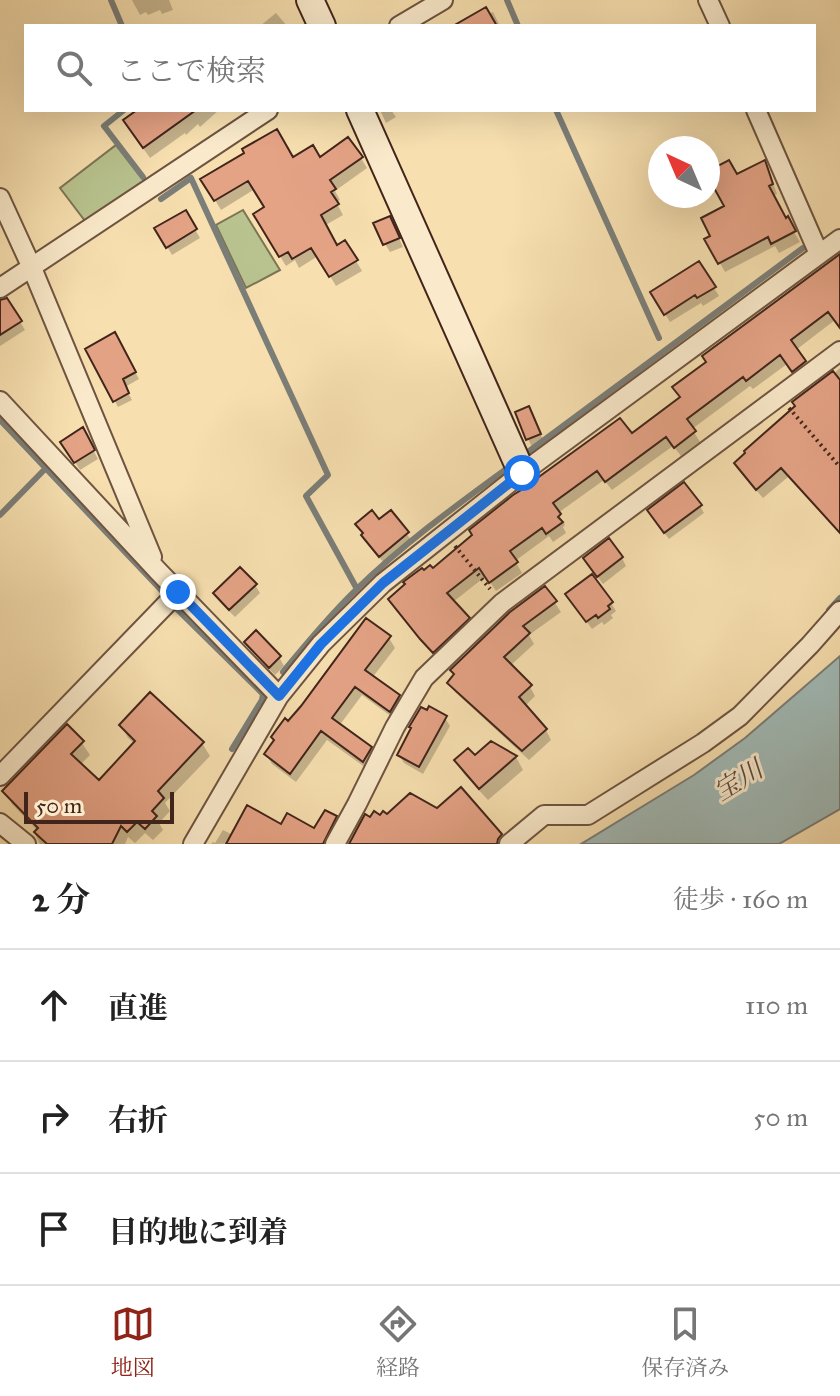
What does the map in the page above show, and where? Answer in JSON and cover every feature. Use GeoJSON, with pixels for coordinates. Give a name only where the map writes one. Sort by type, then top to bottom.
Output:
{"type":"FeatureCollection","features":[{"type":"Feature","properties":{"kind":"street"},"geometry":{"type":"LineString","coordinates":[[310,0],[321,24]]}},
{"type":"Feature","properties":{"kind":"street"},"geometry":{"type":"LineString","coordinates":[[402,24],[443,0]]}},
{"type":"Feature","properties":{"kind":"street"},"geometry":{"type":"LineString","coordinates":[[708,0],[719,24]]}},
{"type":"Feature","properties":{"kind":"street"},"geometry":{"type":"LineString","coordinates":[[0,288],[265,112]]}},
{"type":"Feature","properties":{"kind":"street"},"geometry":{"type":"LineString","coordinates":[[361,112],[522,473]]}},
{"type":"Feature","properties":{"kind":"street"},"geometry":{"type":"LineString","coordinates":[[757,112],[819,254]]}},
{"type":"Feature","properties":{"kind":"street"},"geometry":{"type":"LineString","coordinates":[[0,198],[158,571]]}},
{"type":"Feature","properties":{"kind":"street"},"geometry":{"type":"LineString","coordinates":[[193,844],[279,696],[321,644],[383,583],[522,473],[840,239]]}},
{"type":"Feature","properties":{"kind":"street"},"geometry":{"type":"LineString","coordinates":[[335,844],[395,727],[424,678],[502,603],[840,351]]}},
{"type":"Feature","properties":{"kind":"street"},"geometry":{"type":"LineString","coordinates":[[0,401],[279,696]]}},
{"type":"Feature","properties":{"kind":"street"},"geometry":{"type":"LineString","coordinates":[[0,776],[178,592]]}},
{"type":"Feature","properties":{"kind":"street"},"geometry":{"type":"LineString","coordinates":[[509,844],[544,815],[588,815],[703,743],[740,716],[840,611]]}},
{"type":"Feature","properties":{"kind":"street"},"geometry":{"type":"LineString","coordinates":[[0,823],[26,844]]}},
{"type":"Feature","properties":{"kind":"path"},"geometry":{"type":"LineString","coordinates":[[779,397],[840,467]]}},
{"type":"Feature","properties":{"kind":"path"},"geometry":{"type":"LineString","coordinates":[[445,534],[502,603]]}},
{"type":"Feature","properties":{"kind":"green space"},"geometry":{"type":"Polygon","coordinates":[[[116,145],[144,181],[85,221],[60,188],[116,145]]]}},
{"type":"Feature","properties":{"kind":"green space"},"geometry":{"type":"Polygon","coordinates":[[[243,210],[280,270],[246,288],[216,225],[243,210]]]}},
{"type":"Feature","properties":{"kind":"water","name":"宝川"},"geometry":{"type":"Polygon","coordinates":[[[840,656],[840,809],[779,844],[581,844],[694,775],[745,738],[840,656]]]}},
{"type":"Feature","properties":{"kind":"building"},"geometry":{"type":"Polygon","coordinates":[[[486,7],[496,24],[456,24],[486,7]]]}},
{"type":"Feature","properties":{"kind":"building"},"geometry":{"type":"Polygon","coordinates":[[[134,112],[193,112],[143,148],[123,120],[134,112]]]}},
{"type":"Feature","properties":{"kind":"building"},"geometry":{"type":"Polygon","coordinates":[[[277,129],[293,157],[313,145],[320,157],[348,137],[363,157],[330,180],[336,189],[331,192],[339,204],[321,215],[337,245],[345,240],[358,260],[329,277],[311,248],[292,259],[288,252],[279,257],[253,214],[264,207],[248,181],[214,201],[200,179],[277,129]]]}},
{"type":"Feature","properties":{"kind":"building"},"geometry":{"type":"Polygon","coordinates":[[[729,160],[737,174],[765,160],[773,184],[769,186],[796,231],[771,244],[768,237],[718,264],[704,239],[710,236],[701,218],[724,206],[720,199],[720,165],[729,160]]]}},
{"type":"Feature","properties":{"kind":"building"},"geometry":{"type":"Polygon","coordinates":[[[186,210],[197,229],[166,248],[154,228],[186,210]]]}},
{"type":"Feature","properties":{"kind":"building"},"geometry":{"type":"Polygon","coordinates":[[[390,216],[400,238],[383,245],[373,223],[390,216]]]}},
{"type":"Feature","properties":{"kind":"building"},"geometry":{"type":"Polygon","coordinates":[[[840,254],[840,328],[828,312],[791,340],[806,361],[792,372],[780,355],[746,381],[743,377],[687,419],[696,431],[674,448],[666,437],[605,482],[597,471],[553,503],[563,522],[546,534],[542,528],[510,551],[518,562],[489,583],[479,568],[447,593],[470,618],[433,653],[388,599],[405,584],[403,582],[422,568],[424,570],[430,565],[433,568],[472,535],[469,530],[620,418],[632,433],[680,397],[672,387],[706,362],[702,356],[840,254]]]}},
{"type":"Feature","properties":{"kind":"building"},"geometry":{"type":"Polygon","coordinates":[[[699,261],[716,287],[697,298],[695,295],[664,315],[650,292],[699,261]]]}},
{"type":"Feature","properties":{"kind":"building"},"geometry":{"type":"Polygon","coordinates":[[[7,298],[22,321],[0,335],[0,300],[7,298]]]}},
{"type":"Feature","properties":{"kind":"building"},"geometry":{"type":"Polygon","coordinates":[[[115,332],[136,372],[123,379],[129,393],[113,402],[85,349],[115,332]]]}},
{"type":"Feature","properties":{"kind":"building"},"geometry":{"type":"Polygon","coordinates":[[[833,371],[840,380],[840,533],[781,468],[756,490],[734,463],[795,406],[792,402],[833,371]]]}},
{"type":"Feature","properties":{"kind":"building"},"geometry":{"type":"Polygon","coordinates":[[[529,406],[541,434],[526,440],[515,412],[529,406]]]}},
{"type":"Feature","properties":{"kind":"building"},"geometry":{"type":"Polygon","coordinates":[[[83,427],[95,450],[74,463],[60,442],[83,427]]]}},
{"type":"Feature","properties":{"kind":"building"},"geometry":{"type":"Polygon","coordinates":[[[684,482],[702,505],[664,533],[647,510],[684,482]]]}},
{"type":"Feature","properties":{"kind":"building"},"geometry":{"type":"Polygon","coordinates":[[[372,510],[379,519],[391,510],[409,532],[379,557],[355,524],[372,510]]]}},
{"type":"Feature","properties":{"kind":"building"},"geometry":{"type":"Polygon","coordinates":[[[609,538],[623,557],[597,577],[583,558],[609,538]]]}},
{"type":"Feature","properties":{"kind":"building"},"geometry":{"type":"Polygon","coordinates":[[[240,567],[257,584],[229,610],[213,593],[240,567]]]}},
{"type":"Feature","properties":{"kind":"building"},"geometry":{"type":"Polygon","coordinates":[[[592,574],[613,602],[608,606],[610,609],[598,618],[596,615],[586,622],[565,594],[592,574]]]}},
{"type":"Feature","properties":{"kind":"building"},"geometry":{"type":"Polygon","coordinates":[[[545,586],[557,601],[523,626],[530,633],[504,657],[532,685],[519,697],[547,729],[522,751],[447,683],[454,674],[450,670],[510,612],[545,586]]]}},
{"type":"Feature","properties":{"kind":"building"},"geometry":{"type":"Polygon","coordinates":[[[366,618],[391,636],[365,670],[400,695],[390,712],[355,687],[332,718],[372,747],[363,762],[321,731],[290,774],[264,754],[274,740],[271,737],[285,718],[288,721],[301,706],[366,618]]]}},
{"type":"Feature","properties":{"kind":"building"},"geometry":{"type":"Polygon","coordinates":[[[256,630],[281,656],[269,668],[244,642],[256,630]]]}},
{"type":"Feature","properties":{"kind":"building"},"geometry":{"type":"Polygon","coordinates":[[[150,692],[204,742],[158,791],[164,798],[152,811],[157,816],[145,829],[137,822],[127,832],[121,826],[112,844],[47,844],[34,832],[38,828],[2,791],[67,724],[84,741],[71,754],[99,780],[135,741],[119,725],[150,692]]]}},
{"type":"Feature","properties":{"kind":"building"},"geometry":{"type":"Polygon","coordinates":[[[429,706],[447,716],[419,767],[397,755],[421,707],[427,710],[429,706]]]}},
{"type":"Feature","properties":{"kind":"building"},"geometry":{"type":"Polygon","coordinates":[[[491,741],[517,756],[479,789],[454,760],[468,748],[475,755],[491,741]]]}},
{"type":"Feature","properties":{"kind":"building"},"geometry":{"type":"Polygon","coordinates":[[[461,787],[502,834],[497,844],[349,844],[365,814],[370,817],[374,811],[380,815],[383,811],[387,814],[410,793],[437,808],[461,787]]]}},
{"type":"Feature","properties":{"kind":"building"},"geometry":{"type":"Polygon","coordinates":[[[247,805],[281,824],[287,813],[314,828],[325,810],[337,816],[323,844],[226,844],[247,805]]]}},
{"type":"Feature","properties":{"kind":"waterway"},"geometry":{"type":"LineString","coordinates":[[111,0],[121,24]]}},
{"type":"Feature","properties":{"kind":"waterway"},"geometry":{"type":"LineString","coordinates":[[507,0],[517,24]]}},
{"type":"Feature","properties":{"kind":"waterway"},"geometry":{"type":"LineString","coordinates":[[122,112],[104,126],[143,177]]}},
{"type":"Feature","properties":{"kind":"waterway"},"geometry":{"type":"LineString","coordinates":[[557,112],[659,338]]}},
{"type":"Feature","properties":{"kind":"waterway"},"geometry":{"type":"LineString","coordinates":[[161,199],[191,178],[328,475],[306,496],[357,589]]}},
{"type":"Feature","properties":{"kind":"waterway"},"geometry":{"type":"LineString","coordinates":[[528,452],[803,248]]}},
{"type":"Feature","properties":{"kind":"waterway"},"geometry":{"type":"LineString","coordinates":[[0,420],[163,592]]}},
{"type":"Feature","properties":{"kind":"waterway"},"geometry":{"type":"LineString","coordinates":[[283,672],[374,573],[509,467]]}},
{"type":"Feature","properties":{"kind":"waterway"},"geometry":{"type":"LineString","coordinates":[[0,515],[45,469]]}},
{"type":"Feature","properties":{"kind":"waterway"},"geometry":{"type":"LineString","coordinates":[[829,610],[840,598]]}},
{"type":"Feature","properties":{"kind":"waterway"},"geometry":{"type":"LineString","coordinates":[[173,605],[263,694],[232,749]]}},
{"type":"Feature","properties":{"kind":"route"},"geometry":{"type":"LineString","coordinates":[[178,592],[279,696],[321,644],[383,583],[522,473]]}}]}
